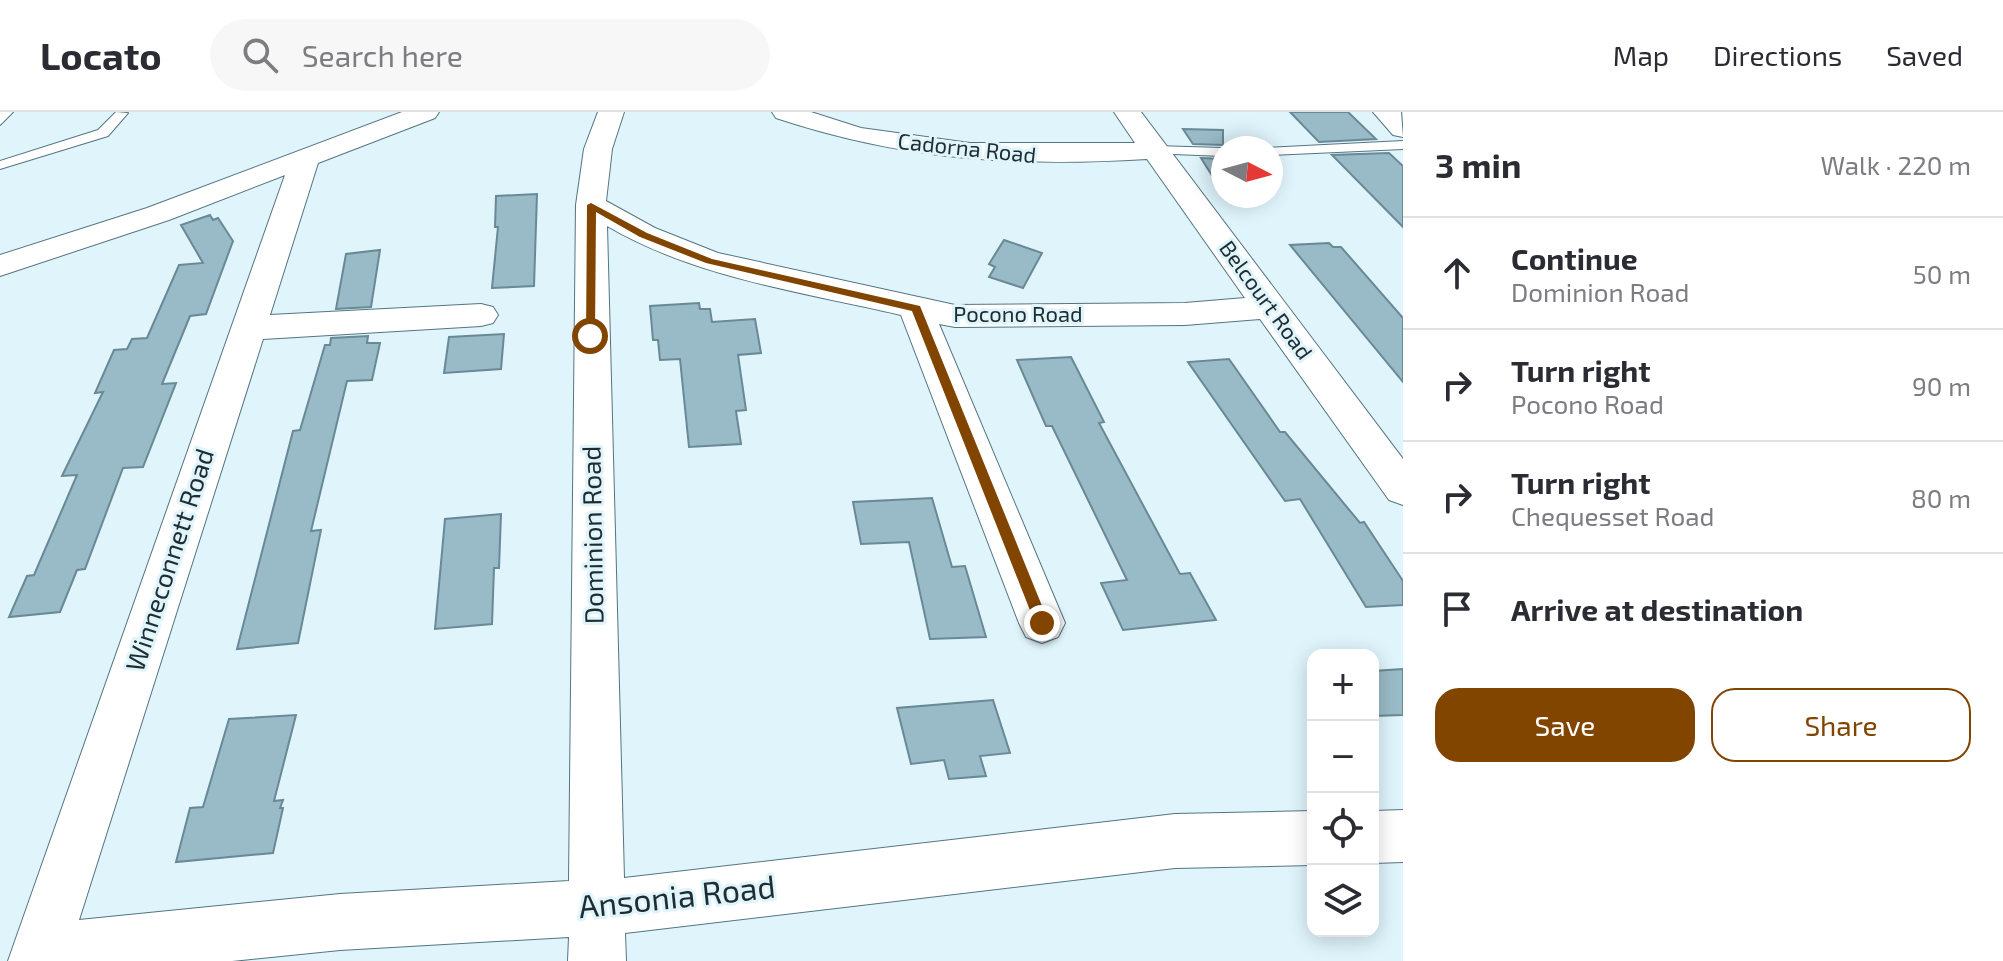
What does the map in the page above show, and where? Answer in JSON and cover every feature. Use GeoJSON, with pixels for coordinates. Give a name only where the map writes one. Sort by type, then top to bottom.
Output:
{"type":"FeatureCollection","features":[{"type":"Feature","properties":{"kind":"street"},"geometry":{"type":"LineString","coordinates":[[0,266],[158,214],[426,112]]}},
{"type":"Feature","properties":{"kind":"street","name":"Dominion Road"},"geometry":{"type":"LineString","coordinates":[[597,961],[591,205],[598,149],[611,112]]}},
{"type":"Feature","properties":{"kind":"street","name":"Cadorna Road"},"geometry":{"type":"LineString","coordinates":[[785,112],[858,135],[978,152],[1046,156],[1154,150]]}},
{"type":"Feature","properties":{"kind":"street","name":"Belcourt Road"},"geometry":{"type":"LineString","coordinates":[[1127,112],[1403,489]]}},
{"type":"Feature","properties":{"kind":"street"},"geometry":{"type":"LineString","coordinates":[[1386,112],[1403,129]]}},
{"type":"Feature","properties":{"kind":"street","name":"Winneconnett Road"},"geometry":{"type":"LineString","coordinates":[[38,957],[305,160]]}},
{"type":"Feature","properties":{"kind":"street","name":"Pocono Road"},"geometry":{"type":"LineString","coordinates":[[591,205],[644,235],[710,261],[955,316],[1185,314],[1270,307]]}},
{"type":"Feature","properties":{"kind":"street"},"geometry":{"type":"LineString","coordinates":[[916,309],[1042,623]]}},
{"type":"Feature","properties":{"kind":"street"},"geometry":{"type":"LineString","coordinates":[[248,328],[481,315]]}},
{"type":"Feature","properties":{"kind":"street"},"geometry":{"type":"LineString","coordinates":[[1379,837],[1403,836]]}},
{"type":"Feature","properties":{"kind":"street","name":"Ansonia Road"},"geometry":{"type":"LineString","coordinates":[[38,957],[340,922],[595,907],[1175,841],[1307,838]]}},
{"type":"Feature","properties":{"kind":"lane"},"geometry":{"type":"LineString","coordinates":[[0,121],[7,112]]}},
{"type":"Feature","properties":{"kind":"lane"},"geometry":{"type":"LineString","coordinates":[[0,165],[103,133],[122,113]]}},
{"type":"Feature","properties":{"kind":"lane"},"geometry":{"type":"LineString","coordinates":[[1283,150],[1403,145]]}},
{"type":"Feature","properties":{"kind":"lane"},"geometry":{"type":"LineString","coordinates":[[1154,150],[1211,152]]}},
{"type":"Feature","properties":{"kind":"building"},"geometry":{"type":"Polygon","coordinates":[[[1290,112],[1348,112],[1376,139],[1319,142],[1290,112]]]}},
{"type":"Feature","properties":{"kind":"building"},"geometry":{"type":"Polygon","coordinates":[[[1183,129],[1223,130],[1223,136],[1211,136],[1211,145],[1193,144],[1183,129]]]}},
{"type":"Feature","properties":{"kind":"building"},"geometry":{"type":"Polygon","coordinates":[[[1389,153],[1403,166],[1403,227],[1332,155],[1389,153]]]}},
{"type":"Feature","properties":{"kind":"building"},"geometry":{"type":"Polygon","coordinates":[[[1201,158],[1211,158],[1211,174],[1201,158]]]}},
{"type":"Feature","properties":{"kind":"building"},"geometry":{"type":"Polygon","coordinates":[[[537,194],[534,286],[492,288],[498,227],[495,227],[496,196],[537,194]]]}},
{"type":"Feature","properties":{"kind":"building"},"geometry":{"type":"Polygon","coordinates":[[[210,215],[213,220],[218,218],[233,241],[206,314],[190,316],[162,384],[176,383],[143,467],[123,468],[85,569],[77,570],[60,612],[9,617],[27,576],[34,575],[77,475],[62,476],[103,392],[95,393],[114,350],[127,349],[132,339],[147,338],[179,265],[203,263],[181,225],[210,215]]]}},
{"type":"Feature","properties":{"kind":"building"},"geometry":{"type":"Polygon","coordinates":[[[1004,240],[1042,253],[1023,288],[989,277],[995,267],[989,264],[1004,240]]]}},
{"type":"Feature","properties":{"kind":"building"},"geometry":{"type":"Polygon","coordinates":[[[1329,243],[1333,247],[1341,247],[1403,318],[1403,382],[1290,245],[1329,243]]]}},
{"type":"Feature","properties":{"kind":"building"},"geometry":{"type":"Polygon","coordinates":[[[380,250],[371,307],[336,309],[346,254],[380,250]]]}},
{"type":"Feature","properties":{"kind":"building"},"geometry":{"type":"Polygon","coordinates":[[[699,303],[700,309],[710,309],[712,322],[755,319],[761,353],[738,355],[746,410],[736,411],[741,444],[689,447],[680,359],[660,360],[658,340],[653,340],[650,306],[699,303]]]}},
{"type":"Feature","properties":{"kind":"building"},"geometry":{"type":"Polygon","coordinates":[[[504,334],[501,369],[444,373],[449,337],[504,334]]]}},
{"type":"Feature","properties":{"kind":"building"},"geometry":{"type":"Polygon","coordinates":[[[368,336],[367,343],[380,343],[372,380],[347,381],[311,531],[321,530],[298,643],[237,649],[293,431],[300,430],[325,345],[330,345],[331,338],[368,336]]]}},
{"type":"Feature","properties":{"kind":"building"},"geometry":{"type":"Polygon","coordinates":[[[1071,357],[1104,422],[1099,423],[1180,574],[1190,573],[1216,620],[1123,630],[1101,583],[1127,580],[1052,426],[1046,426],[1017,360],[1071,357]]]}},
{"type":"Feature","properties":{"kind":"building"},"geometry":{"type":"Polygon","coordinates":[[[1229,359],[1280,432],[1285,432],[1360,523],[1364,522],[1403,581],[1403,605],[1366,607],[1300,499],[1285,501],[1188,362],[1229,359]]]}},
{"type":"Feature","properties":{"kind":"building"},"geometry":{"type":"Polygon","coordinates":[[[932,498],[952,567],[965,566],[986,637],[930,639],[909,542],[861,544],[853,502],[932,498]]]}},
{"type":"Feature","properties":{"kind":"building"},"geometry":{"type":"Polygon","coordinates":[[[501,514],[499,568],[494,568],[492,624],[435,629],[445,519],[501,514]]]}},
{"type":"Feature","properties":{"kind":"building"},"geometry":{"type":"Polygon","coordinates":[[[1403,669],[1403,715],[1379,716],[1379,671],[1403,669]]]}},
{"type":"Feature","properties":{"kind":"building"},"geometry":{"type":"Polygon","coordinates":[[[993,700],[1010,753],[980,756],[986,776],[949,779],[944,760],[911,764],[897,708],[993,700]]]}},
{"type":"Feature","properties":{"kind":"building"},"geometry":{"type":"Polygon","coordinates":[[[296,715],[274,801],[283,800],[280,808],[283,808],[273,853],[176,862],[190,808],[203,807],[229,719],[296,715]]]}},
{"type":"Feature","properties":{"kind":"route"},"geometry":{"type":"LineString","coordinates":[[590,336],[591,205],[644,235],[710,261],[916,309],[981,478],[1042,623]]}}]}
